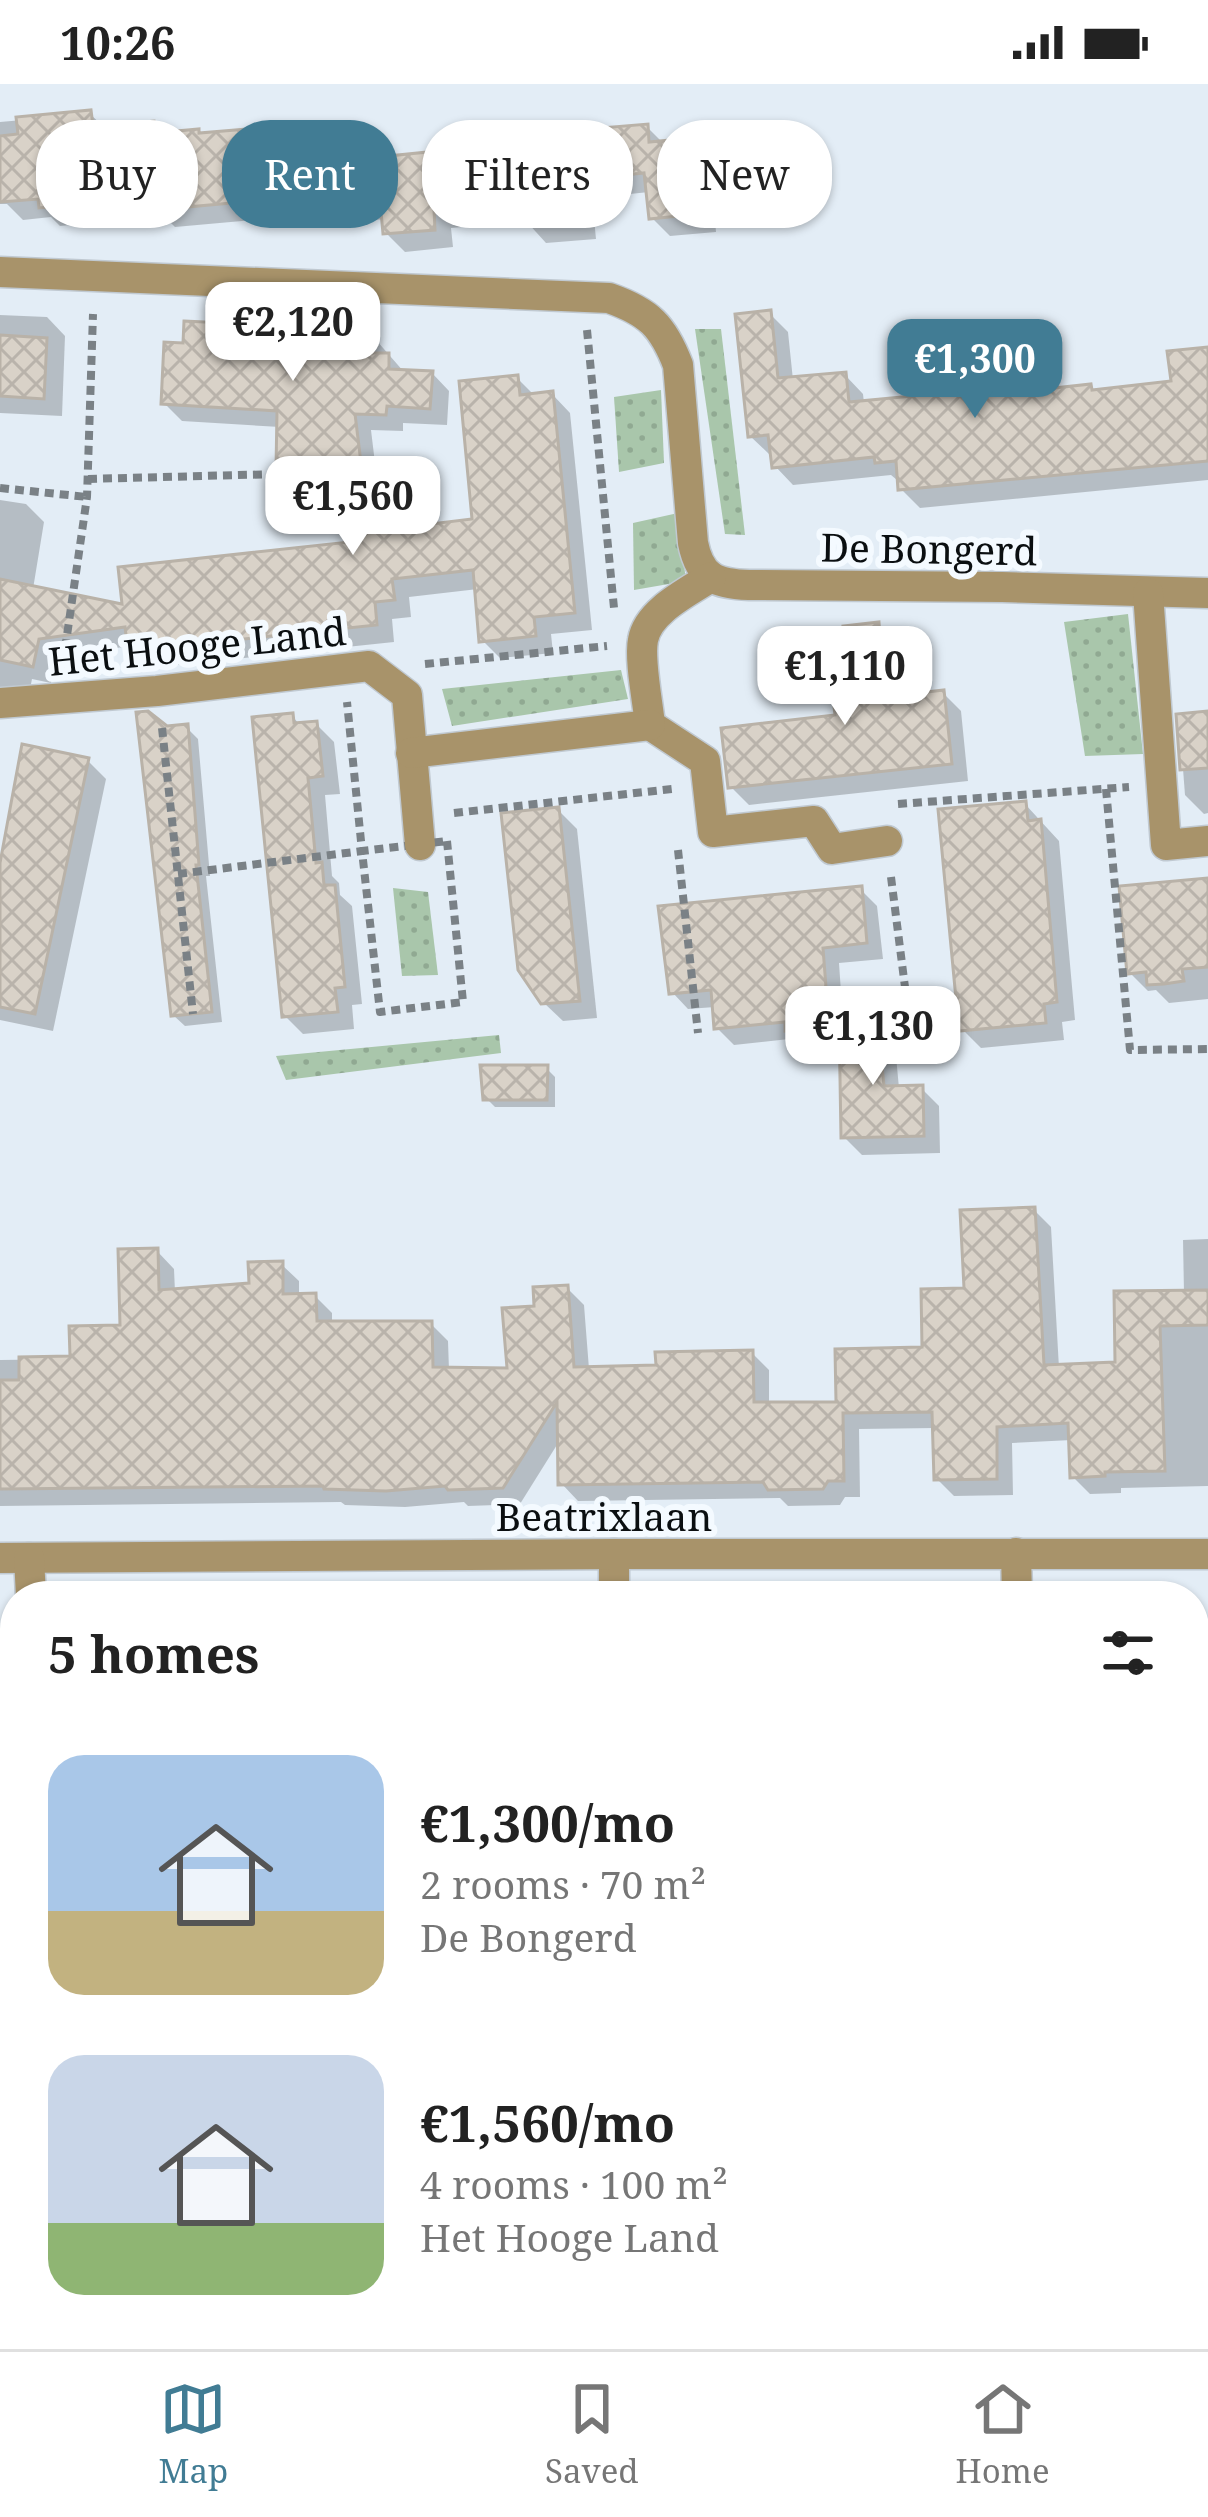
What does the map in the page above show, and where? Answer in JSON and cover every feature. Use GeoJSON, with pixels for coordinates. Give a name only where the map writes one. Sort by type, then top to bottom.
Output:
{"type":"FeatureCollection","features":[{"type":"Feature","properties":{"kind":"street"},"geometry":{"type":"LineString","coordinates":[[0,272],[584,295],[609,298],[642,312],[669,342],[678,365],[693,543],[699,565],[711,577],[654,618],[630,644],[650,725]]}},
{"type":"Feature","properties":{"kind":"street","name":"De Bongerd"},"geometry":{"type":"LineString","coordinates":[[711,577],[749,585],[1208,593]]}},
{"type":"Feature","properties":{"kind":"street"},"geometry":{"type":"LineString","coordinates":[[1148,593],[1166,845],[1208,841]]}},
{"type":"Feature","properties":{"kind":"street","name":"Het Hooge Land"},"geometry":{"type":"LineString","coordinates":[[0,703],[158,691],[369,666],[406,695],[418,831]]}},
{"type":"Feature","properties":{"kind":"street"},"geometry":{"type":"LineString","coordinates":[[411,753],[650,725],[705,761],[712,832],[814,821],[832,848],[886,841]]}},
{"type":"Feature","properties":{"kind":"street"},"geometry":{"type":"LineString","coordinates":[[1016,1553],[1016,1581]]}},
{"type":"Feature","properties":{"kind":"street"},"geometry":{"type":"LineString","coordinates":[[614,1554],[614,1581]]}},
{"type":"Feature","properties":{"kind":"street","name":"Beatrixlaan"},"geometry":{"type":"LineString","coordinates":[[15,1558],[1208,1554]]}},
{"type":"Feature","properties":{"kind":"path"},"geometry":{"type":"LineString","coordinates":[[57,700],[87,497],[95,276]]}},
{"type":"Feature","properties":{"kind":"path"},"geometry":{"type":"LineString","coordinates":[[386,680],[410,665],[630,644],[584,295]]}},
{"type":"Feature","properties":{"kind":"path"},"geometry":{"type":"LineString","coordinates":[[88,478],[392,471]]}},
{"type":"Feature","properties":{"kind":"path"},"geometry":{"type":"LineString","coordinates":[[0,488],[87,497]]}},
{"type":"Feature","properties":{"kind":"path"},"geometry":{"type":"LineString","coordinates":[[344,669],[380,1012],[463,1002],[447,841],[418,831]]}},
{"type":"Feature","properties":{"kind":"path"},"geometry":{"type":"LineString","coordinates":[[158,691],[193,1014]]}},
{"type":"Feature","properties":{"kind":"path"},"geometry":{"type":"LineString","coordinates":[[906,994],[884,805],[1162,784]]}},
{"type":"Feature","properties":{"kind":"path"},"geometry":{"type":"LineString","coordinates":[[178,874],[362,851],[418,831],[707,785]]}},
{"type":"Feature","properties":{"kind":"path"},"geometry":{"type":"LineString","coordinates":[[672,789],[674,809]]}},
{"type":"Feature","properties":{"kind":"path"},"geometry":{"type":"LineString","coordinates":[[1106,789],[1130,1050],[1208,1048]]}},
{"type":"Feature","properties":{"kind":"path"},"geometry":{"type":"LineString","coordinates":[[678,848],[698,1033]]}},
{"type":"Feature","properties":{"kind":"green space"},"geometry":{"type":"Polygon","coordinates":[[[695,329],[721,329],[745,535],[725,534],[695,329]]]}},
{"type":"Feature","properties":{"kind":"green space"},"geometry":{"type":"Polygon","coordinates":[[[661,390],[664,463],[619,472],[614,397],[661,390]]]}},
{"type":"Feature","properties":{"kind":"green space"},"geometry":{"type":"Polygon","coordinates":[[[678,513],[686,581],[634,590],[633,523],[678,513]]]}},
{"type":"Feature","properties":{"kind":"green space"},"geometry":{"type":"Polygon","coordinates":[[[1128,614],[1143,754],[1085,756],[1064,622],[1128,614]]]}},
{"type":"Feature","properties":{"kind":"green space"},"geometry":{"type":"Polygon","coordinates":[[[621,670],[628,699],[452,726],[442,689],[621,670]]]}},
{"type":"Feature","properties":{"kind":"green space"},"geometry":{"type":"Polygon","coordinates":[[[393,888],[428,892],[438,975],[402,976],[393,888]]]}},
{"type":"Feature","properties":{"kind":"green space"},"geometry":{"type":"Polygon","coordinates":[[[499,1035],[501,1053],[286,1080],[276,1056],[499,1035]]]}},
{"type":"Feature","properties":{"kind":"building"},"geometry":{"type":"Polygon","coordinates":[[[91,110],[92,120],[36,120],[36,199],[0,202],[0,136],[18,134],[16,117],[91,110]]]}},
{"type":"Feature","properties":{"kind":"building"},"geometry":{"type":"Polygon","coordinates":[[[648,124],[649,142],[657,141],[657,218],[649,219],[644,173],[633,174],[633,125],[648,124]]]}},
{"type":"Feature","properties":{"kind":"building"},"geometry":{"type":"Polygon","coordinates":[[[198,129],[199,133],[222,131],[222,204],[198,206],[198,129]]]}},
{"type":"Feature","properties":{"kind":"building"},"geometry":{"type":"Polygon","coordinates":[[[422,153],[422,228],[435,230],[383,234],[382,228],[398,228],[398,155],[422,153]]]}},
{"type":"Feature","properties":{"kind":"building"},"geometry":{"type":"Polygon","coordinates":[[[771,310],[778,378],[846,372],[849,402],[997,388],[995,370],[1043,365],[1045,389],[1091,384],[1092,390],[1171,381],[1167,351],[1208,347],[1208,461],[898,490],[896,461],[875,463],[874,457],[772,468],[768,435],[748,437],[735,314],[771,310]]]}},
{"type":"Feature","properties":{"kind":"building"},"geometry":{"type":"Polygon","coordinates":[[[184,321],[371,330],[369,353],[389,353],[389,369],[433,371],[430,409],[387,406],[386,415],[355,414],[362,471],[276,469],[277,411],[161,404],[164,342],[183,343],[184,321]]]}},
{"type":"Feature","properties":{"kind":"building"},"geometry":{"type":"Polygon","coordinates":[[[0,335],[47,338],[44,399],[0,396],[0,335]]]}},
{"type":"Feature","properties":{"kind":"building"},"geometry":{"type":"Polygon","coordinates":[[[518,375],[520,395],[553,391],[575,613],[534,617],[536,636],[479,642],[473,570],[392,579],[395,600],[375,602],[377,625],[128,651],[125,627],[39,639],[33,667],[0,660],[0,579],[122,604],[118,567],[350,542],[349,534],[472,519],[459,381],[518,375]]]}},
{"type":"Feature","properties":{"kind":"building"},"geometry":{"type":"Polygon","coordinates":[[[879,622],[884,697],[944,690],[952,764],[728,788],[721,728],[835,715],[829,665],[847,663],[843,626],[879,622]]]}},
{"type":"Feature","properties":{"kind":"building"},"geometry":{"type":"Polygon","coordinates":[[[148,711],[167,726],[188,724],[196,865],[212,1012],[171,1016],[136,712],[148,711]]]}},
{"type":"Feature","properties":{"kind":"building"},"geometry":{"type":"Polygon","coordinates":[[[1208,711],[1208,768],[1180,770],[1176,714],[1208,711]]]}},
{"type":"Feature","properties":{"kind":"building"},"geometry":{"type":"Polygon","coordinates":[[[293,713],[294,723],[317,721],[323,776],[308,778],[316,863],[322,862],[324,885],[335,885],[345,987],[335,988],[338,1012],[282,1017],[252,717],[293,713]]]}},
{"type":"Feature","properties":{"kind":"building"},"geometry":{"type":"Polygon","coordinates":[[[22,744],[89,758],[35,1014],[0,1007],[0,863],[22,744]]]}},
{"type":"Feature","properties":{"kind":"building"},"geometry":{"type":"Polygon","coordinates":[[[1026,801],[1028,821],[1041,819],[1057,1002],[1044,1004],[1046,1023],[959,1031],[938,809],[1026,801]]]}},
{"type":"Feature","properties":{"kind":"building"},"geometry":{"type":"Polygon","coordinates":[[[559,807],[580,1001],[541,1004],[518,970],[501,813],[559,807]]]}},
{"type":"Feature","properties":{"kind":"building"},"geometry":{"type":"Polygon","coordinates":[[[1208,878],[1208,967],[1182,969],[1184,981],[1164,984],[1147,985],[1146,972],[1127,974],[1119,886],[1208,878]]]}},
{"type":"Feature","properties":{"kind":"building"},"geometry":{"type":"Polygon","coordinates":[[[862,886],[867,943],[823,948],[829,1026],[785,1031],[785,1022],[714,1029],[711,990],[669,994],[658,906],[862,886]]]}},
{"type":"Feature","properties":{"kind":"building"},"geometry":{"type":"Polygon","coordinates":[[[877,1015],[884,1086],[923,1085],[924,1136],[841,1138],[839,1018],[877,1015]]]}},
{"type":"Feature","properties":{"kind":"building"},"geometry":{"type":"Polygon","coordinates":[[[480,1065],[548,1065],[547,1100],[483,1100],[480,1065]]]}},
{"type":"Feature","properties":{"kind":"building"},"geometry":{"type":"Polygon","coordinates":[[[1035,1207],[1044,1365],[1115,1362],[1114,1291],[1208,1290],[1208,1325],[1160,1326],[1165,1471],[1070,1478],[1068,1423],[997,1427],[997,1479],[934,1480],[932,1412],[843,1413],[844,1481],[828,1481],[823,1489],[768,1490],[763,1482],[558,1485],[557,1402],[503,1488],[0,1489],[0,1380],[19,1380],[19,1357],[70,1356],[69,1326],[120,1325],[118,1249],[158,1248],[159,1290],[249,1283],[248,1262],[283,1261],[283,1294],[316,1293],[317,1321],[432,1321],[433,1367],[507,1368],[502,1308],[534,1306],[533,1287],[568,1285],[574,1367],[656,1365],[655,1352],[753,1350],[754,1402],[836,1402],[835,1349],[922,1347],[921,1289],[964,1288],[960,1210],[1035,1207]]]}}]}
